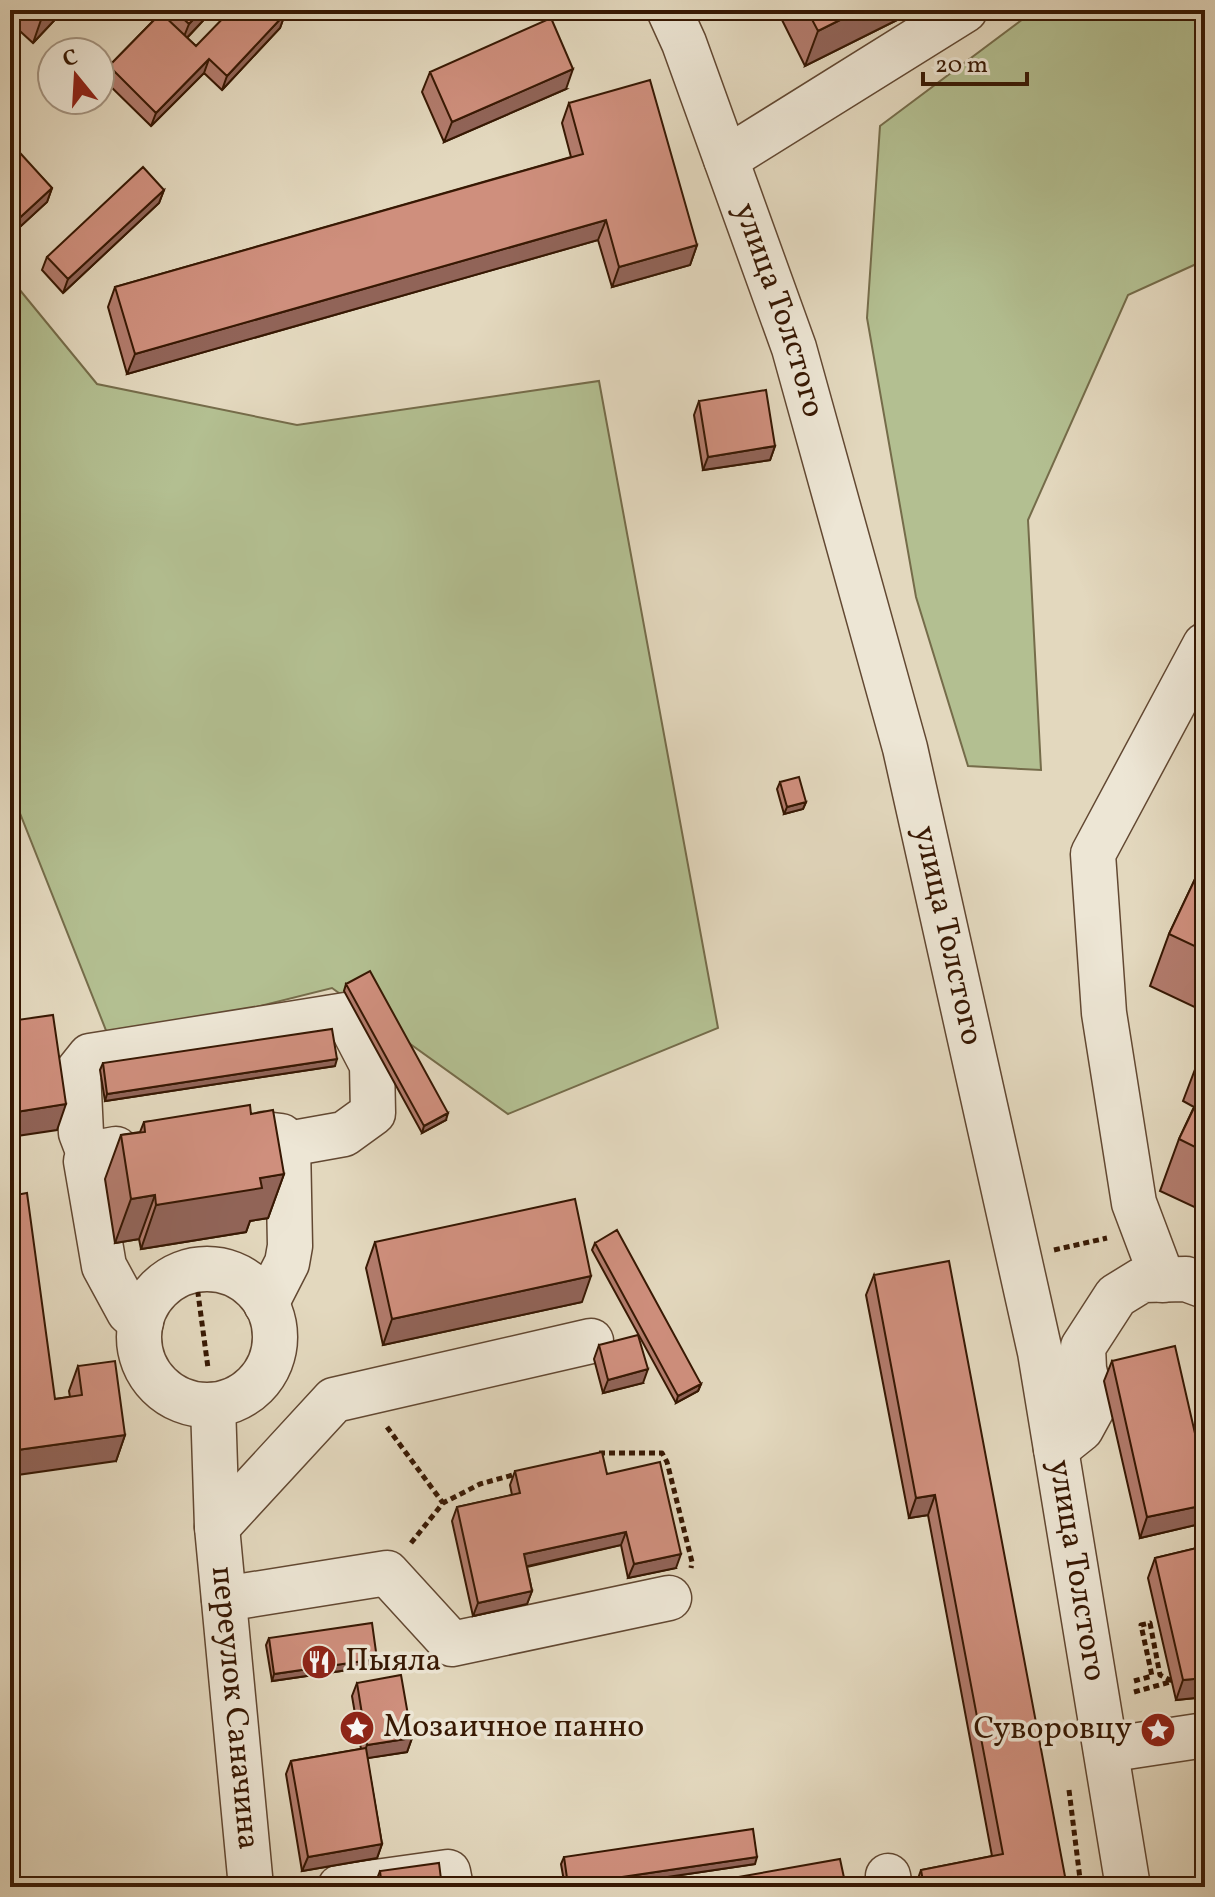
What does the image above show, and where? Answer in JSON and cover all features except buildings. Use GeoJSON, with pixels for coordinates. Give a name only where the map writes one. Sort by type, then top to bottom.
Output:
{"type":"FeatureCollection","features":[{"type":"Feature","properties":{"kind":"street","name":"улица Толстого"},"geometry":{"type":"LineString","coordinates":[[669,10],[684,43],[794,348],[905,748],[1040,1352],[1128,1887]]}},
{"type":"Feature","properties":{"kind":"street"},"geometry":{"type":"LineString","coordinates":[[726,159],[965,10]]}},
{"type":"Feature","properties":{"kind":"street"},"geometry":{"type":"LineString","coordinates":[[1184,1283],[1133,1236],[1134,1203],[1104,1013],[1093,854],[1205,645]]}},
{"type":"Feature","properties":{"kind":"street"},"geometry":{"type":"LineString","coordinates":[[141,1322],[129,1312],[104,1266],[86,1161],[89,1154],[81,1133],[78,1071],[90,1056],[346,1015],[372,1065],[373,1113],[344,1134],[288,1144]]}},
{"type":"Feature","properties":{"kind":"street"},"geometry":{"type":"LineString","coordinates":[[219,1137],[248,1133],[281,1136],[288,1144],[290,1246],[287,1263],[266,1304]]}},
{"type":"Feature","properties":{"kind":"street"},"geometry":{"type":"LineString","coordinates":[[89,1154],[160,1144]]}},
{"type":"Feature","properties":{"kind":"street"},"geometry":{"type":"LineString","coordinates":[[1133,1236],[1171,1196]]}},
{"type":"Feature","properties":{"kind":"street"},"geometry":{"type":"LineString","coordinates":[[212,1269],[233,1274],[253,1286],[266,1304],[274,1325],[274,1348],[267,1369],[253,1387],[234,1399],[213,1405],[193,1404],[174,1397],[158,1385],[146,1369],[139,1350],[143,1311],[154,1294],[169,1280],[212,1269]]}},
{"type":"Feature","properties":{"kind":"street"},"geometry":{"type":"LineString","coordinates":[[1056,1449],[1081,1429],[1093,1407],[1084,1369],[1083,1347],[1116,1296],[1142,1280],[1184,1283]]}},
{"type":"Feature","properties":{"kind":"street"},"geometry":{"type":"LineString","coordinates":[[217,1527],[334,1400],[591,1341]]}},
{"type":"Feature","properties":{"kind":"street","name":"переулок Саначина"},"geometry":{"type":"LineString","coordinates":[[213,1405],[217,1527],[251,1887]]}},
{"type":"Feature","properties":{"kind":"street"},"geometry":{"type":"LineString","coordinates":[[224,1599],[387,1573],[452,1644],[669,1598]]}},
{"type":"Feature","properties":{"kind":"street"},"geometry":{"type":"LineString","coordinates":[[1106,1750],[1205,1735]]}},
{"type":"Feature","properties":{"kind":"street"},"geometry":{"type":"LineString","coordinates":[[340,1887],[448,1872],[451,1887]]}},
{"type":"Feature","properties":{"kind":"path"},"geometry":{"type":"LineString","coordinates":[[1048,1252],[1133,1236]]}},
{"type":"Feature","properties":{"kind":"path"},"geometry":{"type":"LineString","coordinates":[[195,1271],[213,1405]]}},
{"type":"Feature","properties":{"kind":"path"},"geometry":{"type":"LineString","coordinates":[[362,1393],[443,1503]]}},
{"type":"Feature","properties":{"kind":"path"},"geometry":{"type":"LineString","coordinates":[[598,1453],[662,1453],[667,1462],[692,1562],[689,1591],[669,1598]]}},
{"type":"Feature","properties":{"kind":"path"},"geometry":{"type":"LineString","coordinates":[[387,1573],[443,1503],[480,1484],[524,1472]]}},
{"type":"Feature","properties":{"kind":"path"},"geometry":{"type":"LineString","coordinates":[[1125,1684],[1152,1676],[1141,1625],[1150,1623],[1160,1675],[1172,1681],[1128,1694]]}},
{"type":"Feature","properties":{"kind":"path"},"geometry":{"type":"LineString","coordinates":[[1068,1782],[1081,1887]]}},
{"type":"Feature","properties":{"kind":"green space"},"geometry":{"type":"Polygon","coordinates":[[[1035,10],[1205,10],[1205,260],[1128,295],[1028,520],[1041,770],[968,766],[916,597],[867,318],[880,126],[1035,10]]]}},
{"type":"Feature","properties":{"kind":"green space"},"geometry":{"type":"Polygon","coordinates":[[[10,278],[97,384],[297,425],[599,381],[718,1028],[508,1114],[332,988],[111,1043],[10,788],[10,278]]]}},
{"type":"Feature","properties":{"kind":"place","name":"Пыяла"},"geometry":{"type":"Point","coordinates":[319,1662]}},
{"type":"Feature","properties":{"kind":"place","name":"Мозаичное панно"},"geometry":{"type":"Point","coordinates":[357,1728]}},
{"type":"Feature","properties":{"kind":"place","name":"Суворовцу"},"geometry":{"type":"Point","coordinates":[1158,1730]}}]}
